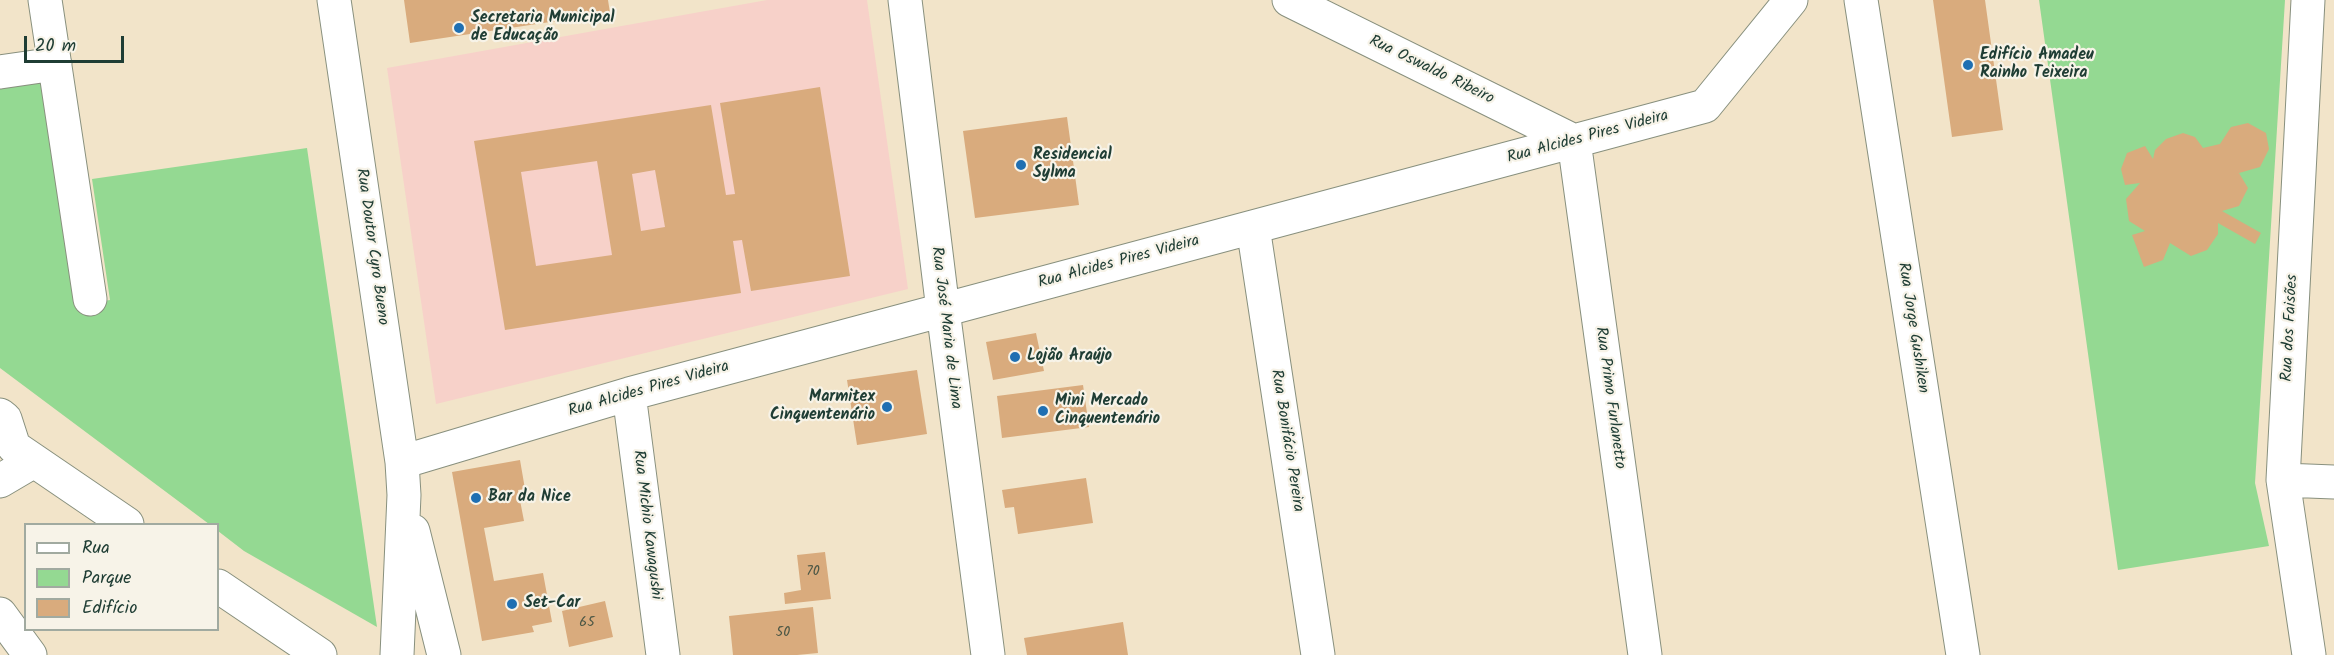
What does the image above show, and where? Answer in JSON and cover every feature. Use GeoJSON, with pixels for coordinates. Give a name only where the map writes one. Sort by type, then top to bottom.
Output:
{"type":"FeatureCollection","features":[{"type":"Feature","properties":{"kind":"street"},"geometry":{"type":"LineString","coordinates":[[45,0],[90,299]]}},
{"type":"Feature","properties":{"kind":"street","name":"Rua Doutor Cyro Bueno"},"geometry":{"type":"LineString","coordinates":[[334,0],[402,462],[404,495],[397,655]]}},
{"type":"Feature","properties":{"kind":"street","name":"Rua José Maria de Lima"},"geometry":{"type":"LineString","coordinates":[[906,0],[942,310],[988,655]]}},
{"type":"Feature","properties":{"kind":"street","name":"Rua Oswaldo Ribeiro"},"geometry":{"type":"LineString","coordinates":[[1289,0],[1574,141]]}},
{"type":"Feature","properties":{"kind":"street","name":"Rua Alcides Pires Videira"},"geometry":{"type":"LineString","coordinates":[[402,462],[629,394],[1705,106],[1791,0]]}},
{"type":"Feature","properties":{"kind":"street","name":"Rua Jorge Gushiken"},"geometry":{"type":"LineString","coordinates":[[1861,0],[1963,655]]}},
{"type":"Feature","properties":{"kind":"street","name":"Rua dos Faisões"},"geometry":{"type":"LineString","coordinates":[[2308,0],[2283,480],[2309,655]]}},
{"type":"Feature","properties":{"kind":"street"},"geometry":{"type":"LineString","coordinates":[[0,72],[55,64]]}},
{"type":"Feature","properties":{"kind":"street","name":"Rua Primo Furlanetto"},"geometry":{"type":"LineString","coordinates":[[1574,141],[1645,655]]}},
{"type":"Feature","properties":{"kind":"street","name":"Rua Bonifácio Pereira"},"geometry":{"type":"LineString","coordinates":[[1253,227],[1318,655]]}},
{"type":"Feature","properties":{"kind":"street","name":"Rua Michio Kawagushi"},"geometry":{"type":"LineString","coordinates":[[629,394],[663,655]]}},
{"type":"Feature","properties":{"kind":"street"},"geometry":{"type":"LineString","coordinates":[[0,415],[5,419],[16,453],[124,523]]}},
{"type":"Feature","properties":{"kind":"street"},"geometry":{"type":"LineString","coordinates":[[0,481],[16,453]]}},
{"type":"Feature","properties":{"kind":"street"},"geometry":{"type":"LineString","coordinates":[[2283,480],[2334,482]]}},
{"type":"Feature","properties":{"kind":"street","name":"Rua Doutor Cyro Bueno"},"geometry":{"type":"LineString","coordinates":[[404,495],[444,655]]}},
{"type":"Feature","properties":{"kind":"street"},"geometry":{"type":"LineString","coordinates":[[219,587],[320,655]]}},
{"type":"Feature","properties":{"kind":"street"},"geometry":{"type":"LineString","coordinates":[[0,614],[30,655]]}},
{"type":"Feature","properties":{"kind":"shaded area"},"geometry":{"type":"Polygon","coordinates":[[[767,0],[867,0],[908,289],[436,404],[387,68],[767,0]]]}},
{"type":"Feature","properties":{"kind":"green space"},"geometry":{"type":"Polygon","coordinates":[[[2039,0],[2285,0],[2255,483],[2269,546],[2118,570],[2039,0]]]}},
{"type":"Feature","properties":{"kind":"green space"},"geometry":{"type":"Polygon","coordinates":[[[44,79],[77,305],[110,300],[92,179],[307,148],[377,627],[244,551],[219,532],[219,523],[208,523],[0,368],[0,85],[44,79]]]}},
{"type":"Feature","properties":{"kind":"building","name":"Secretaria Municipal de Educação"},"geometry":{"type":"Polygon","coordinates":[[[404,0],[608,0],[610,13],[410,43],[404,0]]]}},
{"type":"Feature","properties":{"kind":"building","name":"Edifício Amadeu Rainho Teixeira"},"geometry":{"type":"Polygon","coordinates":[[[1933,0],[1985,0],[2003,130],[1952,137],[1933,0]]]}},
{"type":"Feature","properties":{"kind":"building"},"geometry":{"type":"Polygon","coordinates":[[[820,87],[850,276],[751,291],[742,240],[733,241],[741,293],[505,330],[474,141],[711,105],[726,195],[735,194],[720,103],[820,87]],[[597,161],[521,172],[536,266],[612,255],[597,161]],[[655,170],[632,174],[641,231],[665,227],[655,170]]]}},
{"type":"Feature","properties":{"kind":"building","name":"Residencial Sylma"},"geometry":{"type":"Polygon","coordinates":[[[1067,117],[1079,205],[975,218],[963,131],[1067,117]]]}},
{"type":"Feature","properties":{"kind":"building"},"geometry":{"type":"Polygon","coordinates":[[[2248,123],[2266,133],[2269,149],[2260,167],[2239,173],[2248,188],[2239,206],[2222,211],[2261,233],[2255,244],[2218,223],[2218,234],[2207,250],[2191,256],[2170,243],[2163,260],[2144,267],[2132,235],[2145,231],[2129,221],[2126,199],[2140,183],[2125,185],[2121,169],[2127,153],[2145,146],[2153,159],[2155,150],[2166,139],[2183,133],[2195,137],[2203,148],[2220,144],[2231,127],[2248,123]]]}},
{"type":"Feature","properties":{"kind":"building","name":"Lojão Araújo"},"geometry":{"type":"Polygon","coordinates":[[[1036,333],[1044,371],[993,380],[986,342],[1036,333]]]}},
{"type":"Feature","properties":{"kind":"building","name":"Marmitex Cinquentenário"},"geometry":{"type":"Polygon","coordinates":[[[917,370],[927,434],[857,445],[847,380],[917,370]]]}},
{"type":"Feature","properties":{"kind":"building","name":"Mini Mercado Cinquentenário"},"geometry":{"type":"Polygon","coordinates":[[[1083,385],[1089,427],[1002,438],[997,396],[1083,385]]]}},
{"type":"Feature","properties":{"kind":"building"},"geometry":{"type":"Polygon","coordinates":[[[520,460],[525,489],[518,490],[524,521],[484,528],[494,581],[543,573],[552,622],[532,626],[534,632],[482,641],[452,472],[520,460]]]}},
{"type":"Feature","properties":{"kind":"building"},"geometry":{"type":"Polygon","coordinates":[[[1086,478],[1093,523],[1018,534],[1014,507],[1005,508],[1002,490],[1086,478]]]}},
{"type":"Feature","properties":{"kind":"building"},"geometry":{"type":"Polygon","coordinates":[[[825,552],[831,599],[785,604],[784,593],[801,590],[797,555],[825,552]]]}},
{"type":"Feature","properties":{"kind":"building"},"geometry":{"type":"Polygon","coordinates":[[[605,601],[613,637],[569,647],[562,611],[605,601]]]}},
{"type":"Feature","properties":{"kind":"building"},"geometry":{"type":"Polygon","coordinates":[[[813,607],[818,653],[733,655],[729,616],[813,607]]]}},
{"type":"Feature","properties":{"kind":"building"},"geometry":{"type":"Polygon","coordinates":[[[1123,622],[1128,655],[1027,655],[1024,638],[1123,622]]]}},
{"type":"Feature","properties":{"kind":"place","name":"Secretaria Municipal de Educação"},"geometry":{"type":"Point","coordinates":[459,28]}},
{"type":"Feature","properties":{"kind":"place","name":"Edifício Amadeu Rainho Teixeira"},"geometry":{"type":"Point","coordinates":[1968,65]}},
{"type":"Feature","properties":{"kind":"place","name":"Residencial Sylma"},"geometry":{"type":"Point","coordinates":[1021,165]}},
{"type":"Feature","properties":{"kind":"place","name":"Lojão Araújo"},"geometry":{"type":"Point","coordinates":[1015,357]}},
{"type":"Feature","properties":{"kind":"place","name":"Marmitex Cinquentenário"},"geometry":{"type":"Point","coordinates":[887,407]}},
{"type":"Feature","properties":{"kind":"place","name":"Mini Mercado Cinquentenário"},"geometry":{"type":"Point","coordinates":[1043,411]}},
{"type":"Feature","properties":{"kind":"place","name":"Bar da Nice"},"geometry":{"type":"Point","coordinates":[476,498]}},
{"type":"Feature","properties":{"kind":"place","name":"Set-Car"},"geometry":{"type":"Point","coordinates":[512,604]}}]}
